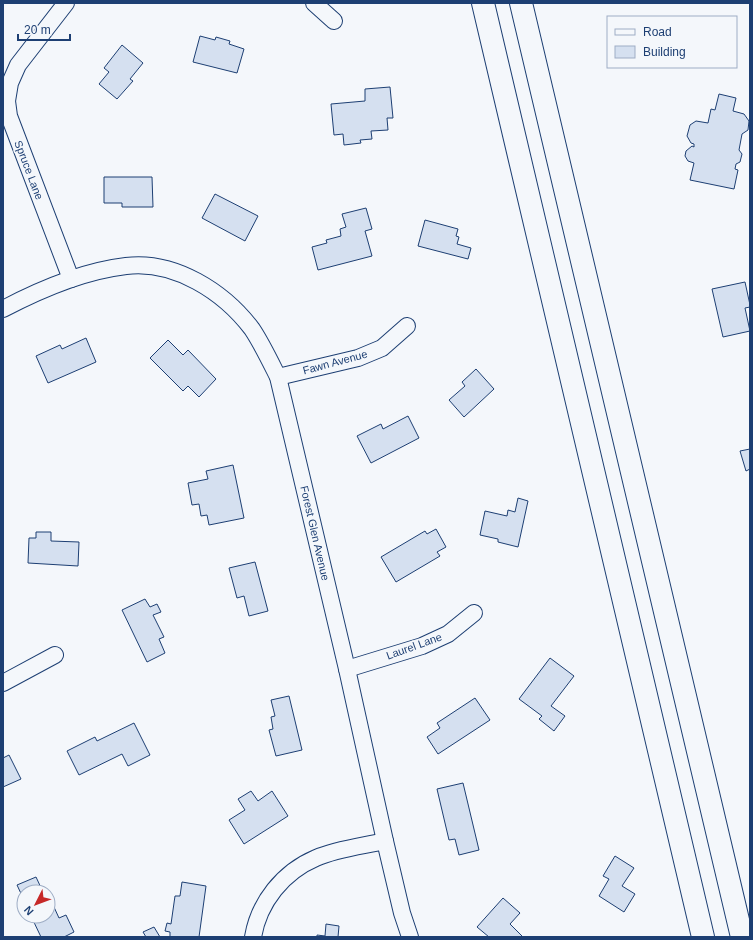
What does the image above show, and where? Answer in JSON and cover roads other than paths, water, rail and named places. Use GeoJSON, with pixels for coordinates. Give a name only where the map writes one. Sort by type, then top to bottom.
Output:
{"type":"FeatureCollection","features":[{"type":"Feature","properties":{"kind":"highway"},"geometry":{"type":"LineString","coordinates":[[471,3],[534,222]]}},
{"type":"Feature","properties":{"kind":"highway"},"geometry":{"type":"LineString","coordinates":[[482,3],[703,937]]}},
{"type":"Feature","properties":{"kind":"highway"},"geometry":{"type":"LineString","coordinates":[[521,3],[742,937]]}},
{"type":"Feature","properties":{"kind":"street","name":"Spruce Lane"},"geometry":{"type":"LineString","coordinates":[[66,3],[18,65],[10,82],[7,101],[9,116],[71,279]]}},
{"type":"Feature","properties":{"kind":"street"},"geometry":{"type":"LineString","coordinates":[[314,3],[334,20]]}},
{"type":"Feature","properties":{"kind":"street","name":"Forest Glen Avenue"},"geometry":{"type":"LineString","coordinates":[[3,309],[30,295],[71,279],[100,271],[127,266],[151,266],[169,270],[191,278],[213,292],[235,310],[252,329],[278,377],[347,668],[385,841],[402,913],[410,937]]}},
{"type":"Feature","properties":{"kind":"street","name":"Fawn Avenue"},"geometry":{"type":"LineString","coordinates":[[278,377],[358,358],[382,348],[407,326]]}},
{"type":"Feature","properties":{"kind":"street","name":"Laurel Lane"},"geometry":{"type":"LineString","coordinates":[[347,668],[422,646],[448,634],[474,613]]}},
{"type":"Feature","properties":{"kind":"street"},"geometry":{"type":"LineString","coordinates":[[3,683],[55,655]]}},
{"type":"Feature","properties":{"kind":"street"},"geometry":{"type":"LineString","coordinates":[[253,937],[258,918],[269,896],[282,880],[297,868],[316,858],[385,841]]}}]}
